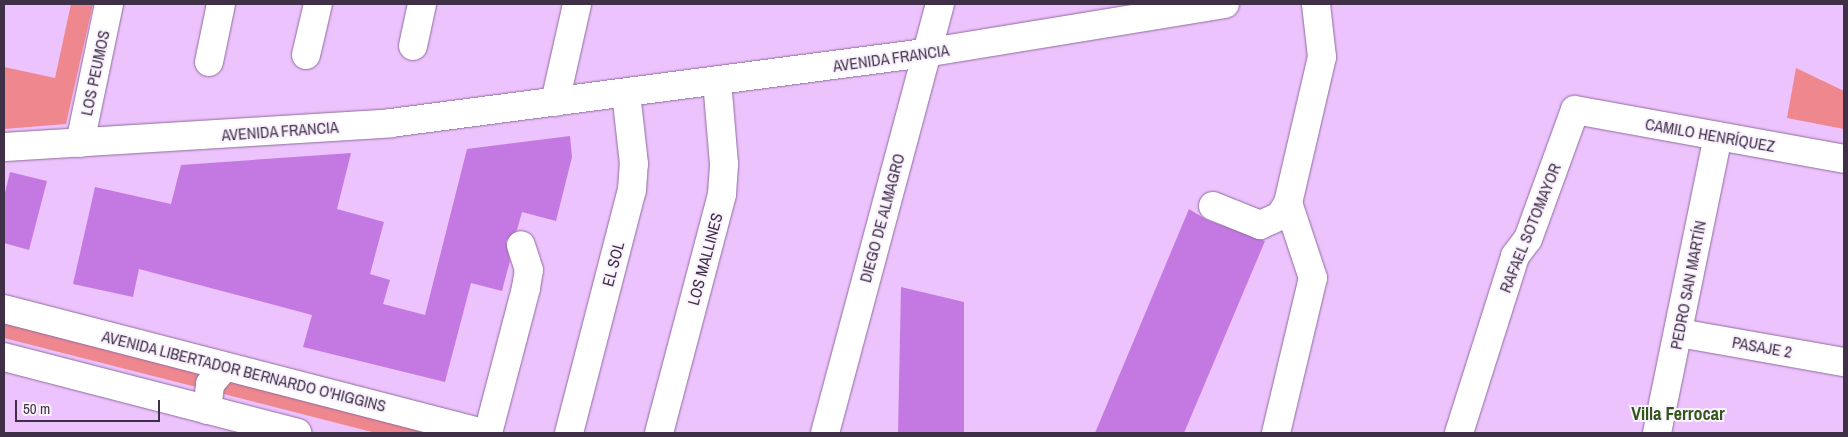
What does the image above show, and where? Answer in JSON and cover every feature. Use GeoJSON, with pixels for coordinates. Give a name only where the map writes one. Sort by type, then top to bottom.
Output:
{"type":"FeatureCollection","features":[{"type":"Feature","properties":{"kind":"street","name":"LOS PEUMOS"},"geometry":{"type":"LineString","coordinates":[[80,143],[109,4]]}},
{"type":"Feature","properties":{"kind":"street"},"geometry":{"type":"LineString","coordinates":[[209,62],[221,4]]}},
{"type":"Feature","properties":{"kind":"street"},"geometry":{"type":"LineString","coordinates":[[306,55],[318,4]]}},
{"type":"Feature","properties":{"kind":"street"},"geometry":{"type":"LineString","coordinates":[[413,46],[422,4]]}},
{"type":"Feature","properties":{"kind":"street"},"geometry":{"type":"LineString","coordinates":[[555,102],[577,4]]}},
{"type":"Feature","properties":{"kind":"street","name":"DIEGO DE ALMAGRO"},"geometry":{"type":"LineString","coordinates":[[825,433],[925,54],[940,4]]}},
{"type":"Feature","properties":{"kind":"street","name":"AVENIDA FRANCIA"},"geometry":{"type":"LineString","coordinates":[[4,147],[316,130],[555,102],[925,54],[1132,11],[1225,4]]}},
{"type":"Feature","properties":{"kind":"street"},"geometry":{"type":"LineString","coordinates":[[1212,206],[1260,225],[1280,216],[1288,203],[1322,57],[1316,4]]}},
{"type":"Feature","properties":{"kind":"street","name":"LOS MALLINES"},"geometry":{"type":"LineString","coordinates":[[659,433],[722,194],[724,164],[717,81]]}},
{"type":"Feature","properties":{"kind":"street","name":"EL SOL"},"geometry":{"type":"LineString","coordinates":[[569,433],[632,190],[634,164],[626,92]]}},
{"type":"Feature","properties":{"kind":"street","name":"CAMILO HENRÍQUEZ"},"geometry":{"type":"LineString","coordinates":[[1575,110],[1844,159]]}},
{"type":"Feature","properties":{"kind":"street","name":"RAFAEL SOTOMAYOR"},"geometry":{"type":"LineString","coordinates":[[1459,433],[1515,256],[1528,238],[1575,110]]}},
{"type":"Feature","properties":{"kind":"street","name":"PEDRO SAN MARTÍN"},"geometry":{"type":"LineString","coordinates":[[1658,433],[1718,136]]}},
{"type":"Feature","properties":{"kind":"street"},"geometry":{"type":"LineString","coordinates":[[1276,433],[1314,278],[1288,203]]}},
{"type":"Feature","properties":{"kind":"street"},"geometry":{"type":"LineString","coordinates":[[487,433],[526,288],[529,270],[521,245]]}},
{"type":"Feature","properties":{"kind":"street","name":"AVENIDA LIBERTADOR BERNARDO O'HIGGINS"},"geometry":{"type":"LineString","coordinates":[[4,309],[487,433]]}},
{"type":"Feature","properties":{"kind":"street","name":"PASAJE 2"},"geometry":{"type":"LineString","coordinates":[[1679,333],[1844,362]]}},
{"type":"Feature","properties":{"kind":"street"},"geometry":{"type":"LineString","coordinates":[[4,358],[297,433]]}},
{"type":"Feature","properties":{"kind":"street"},"geometry":{"type":"LineString","coordinates":[[207,410],[210,384],[225,366]]}},
{"type":"Feature","properties":{"kind":"shaded area"},"geometry":{"type":"Polygon","coordinates":[[[71,4],[93,4],[66,124],[4,129],[4,67],[55,78],[71,4]]]}},
{"type":"Feature","properties":{"kind":"shaded area"},"geometry":{"type":"Polygon","coordinates":[[[1796,68],[1844,91],[1844,129],[1787,118],[1796,68]]]}},
{"type":"Feature","properties":{"kind":"shaded area"},"geometry":{"type":"Polygon","coordinates":[[[4,319],[447,433],[376,433],[4,338],[4,319]]]}},
{"type":"Feature","properties":{"kind":"building"},"geometry":{"type":"Polygon","coordinates":[[[570,136],[572,157],[556,221],[522,212],[517,230],[506,241],[510,261],[502,291],[471,283],[445,382],[303,347],[312,315],[139,269],[133,297],[73,284],[95,187],[171,204],[181,165],[351,153],[337,209],[384,222],[370,274],[390,280],[383,304],[425,315],[467,149],[570,136]]]}},
{"type":"Feature","properties":{"kind":"building"},"geometry":{"type":"Polygon","coordinates":[[[10,172],[47,181],[29,250],[4,243],[4,197],[10,172]]]}},
{"type":"Feature","properties":{"kind":"building"},"geometry":{"type":"Polygon","coordinates":[[[1189,209],[1207,220],[1265,241],[1184,433],[1095,433],[1189,209]]]}},
{"type":"Feature","properties":{"kind":"building"},"geometry":{"type":"Polygon","coordinates":[[[901,287],[964,302],[964,433],[898,433],[901,287]]]}},
{"type":"Feature","properties":{"kind":"district","name":"Villa Ferrocar"},"geometry":{"type":"Point","coordinates":[1678,414]}}]}
